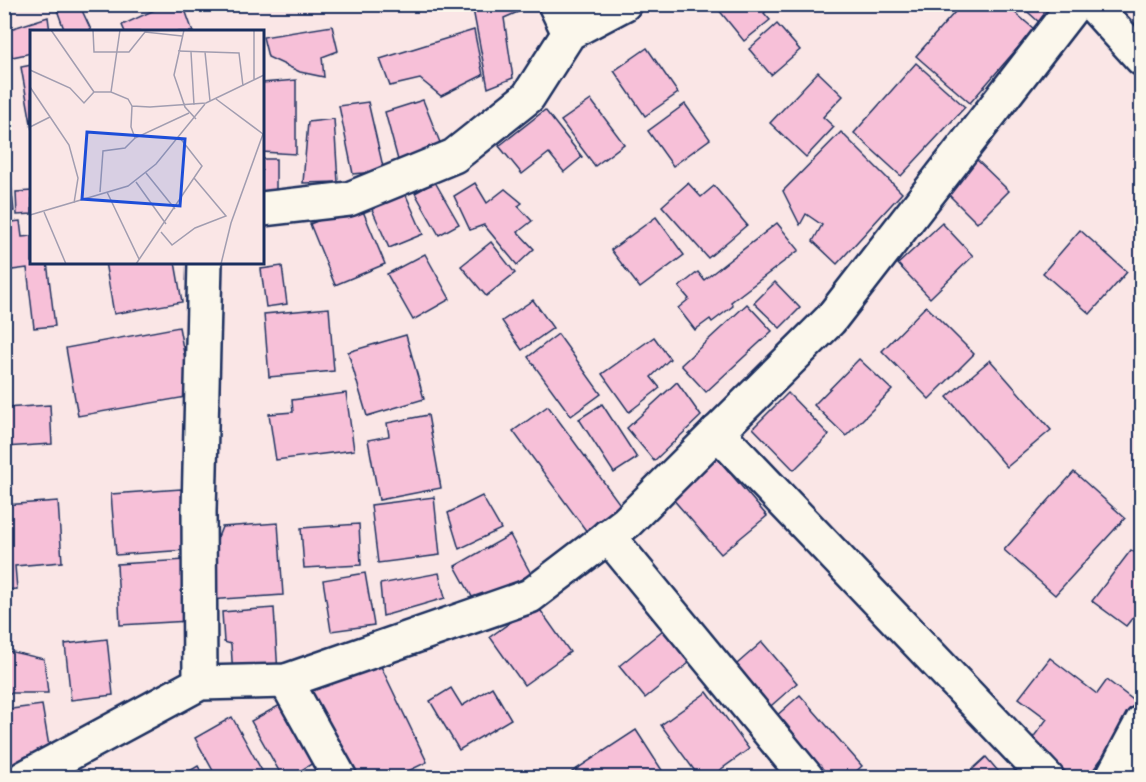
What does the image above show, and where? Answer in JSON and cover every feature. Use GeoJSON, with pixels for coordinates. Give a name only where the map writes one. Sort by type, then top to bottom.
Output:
{"type":"FeatureCollection","features":[{"type":"Feature","properties":{"kind":"street"},"geometry":{"type":"LineString","coordinates":[[555,4],[569,33]]}},
{"type":"Feature","properties":{"kind":"street"},"geometry":{"type":"LineString","coordinates":[[264,209],[349,199],[454,156],[528,97],[569,33],[624,4]]}},
{"type":"Feature","properties":{"kind":"street"},"geometry":{"type":"LineString","coordinates":[[24,777],[200,683],[286,681],[530,596],[627,522],[830,320],[1076,4]]}},
{"type":"Feature","properties":{"kind":"street"},"geometry":{"type":"LineString","coordinates":[[1092,4],[1142,59]]}},
{"type":"Feature","properties":{"kind":"street"},"geometry":{"type":"LineString","coordinates":[[200,683],[199,511],[205,264]]}},
{"type":"Feature","properties":{"kind":"street"},"geometry":{"type":"LineString","coordinates":[[717,432],[1047,777]]}},
{"type":"Feature","properties":{"kind":"street"},"geometry":{"type":"LineString","coordinates":[[608,536],[807,777]]}},
{"type":"Feature","properties":{"kind":"street"},"geometry":{"type":"LineString","coordinates":[[286,681],[340,777]]}},
{"type":"Feature","properties":{"kind":"street"},"geometry":{"type":"LineString","coordinates":[[1112,777],[1142,722]]}},
{"type":"Feature","properties":{"kind":"building"},"geometry":{"type":"Polygon","coordinates":[[[61,4],[79,4],[91,30],[64,30],[56,7],[61,4]]]}},
{"type":"Feature","properties":{"kind":"building"},"geometry":{"type":"Polygon","coordinates":[[[167,4],[183,4],[192,30],[124,30],[122,25],[167,4]]]}},
{"type":"Feature","properties":{"kind":"building"},"geometry":{"type":"Polygon","coordinates":[[[209,4],[240,4],[209,9],[209,4]]]}},
{"type":"Feature","properties":{"kind":"building"},"geometry":{"type":"Polygon","coordinates":[[[472,4],[534,5],[504,18],[513,78],[488,88],[472,4]]]}},
{"type":"Feature","properties":{"kind":"building"},"geometry":{"type":"Polygon","coordinates":[[[714,4],[774,4],[764,13],[770,20],[744,41],[714,4]]]}},
{"type":"Feature","properties":{"kind":"building"},"geometry":{"type":"Polygon","coordinates":[[[962,4],[1005,4],[1034,29],[970,103],[916,56],[962,4]]]}},
{"type":"Feature","properties":{"kind":"building"},"geometry":{"type":"Polygon","coordinates":[[[1019,4],[1056,4],[1040,23],[1019,4]]]}},
{"type":"Feature","properties":{"kind":"building"},"geometry":{"type":"Polygon","coordinates":[[[48,17],[50,30],[30,30],[30,53],[12,57],[7,30],[48,17]]]}},
{"type":"Feature","properties":{"kind":"building"},"geometry":{"type":"Polygon","coordinates":[[[777,24],[800,50],[771,75],[749,49],[777,24]]]}},
{"type":"Feature","properties":{"kind":"building"},"geometry":{"type":"Polygon","coordinates":[[[332,26],[338,51],[322,57],[324,77],[300,72],[268,57],[264,37],[332,26]]]}},
{"type":"Feature","properties":{"kind":"building"},"geometry":{"type":"Polygon","coordinates":[[[474,30],[483,75],[441,96],[420,79],[390,86],[380,59],[474,30]]]}},
{"type":"Feature","properties":{"kind":"building"},"geometry":{"type":"Polygon","coordinates":[[[647,48],[678,93],[645,116],[614,71],[647,48]]]}},
{"type":"Feature","properties":{"kind":"building"},"geometry":{"type":"Polygon","coordinates":[[[916,63],[965,107],[901,176],[854,133],[916,63]]]}},
{"type":"Feature","properties":{"kind":"building"},"geometry":{"type":"Polygon","coordinates":[[[30,65],[30,118],[21,67],[30,65]]]}},
{"type":"Feature","properties":{"kind":"building"},"geometry":{"type":"Polygon","coordinates":[[[818,72],[843,96],[823,117],[834,127],[806,157],[770,123],[818,72]]]}},
{"type":"Feature","properties":{"kind":"building"},"geometry":{"type":"Polygon","coordinates":[[[296,80],[296,154],[264,152],[264,83],[296,80]]]}},
{"type":"Feature","properties":{"kind":"building"},"geometry":{"type":"Polygon","coordinates":[[[423,100],[441,145],[398,160],[385,112],[423,100]]]}},
{"type":"Feature","properties":{"kind":"building"},"geometry":{"type":"Polygon","coordinates":[[[591,100],[624,144],[595,166],[561,121],[591,100]]]}},
{"type":"Feature","properties":{"kind":"building"},"geometry":{"type":"Polygon","coordinates":[[[368,102],[384,171],[353,174],[339,106],[368,102]]]}},
{"type":"Feature","properties":{"kind":"building"},"geometry":{"type":"Polygon","coordinates":[[[685,104],[710,139],[673,166],[648,131],[685,104]]]}},
{"type":"Feature","properties":{"kind":"building"},"geometry":{"type":"Polygon","coordinates":[[[545,110],[582,157],[564,172],[549,153],[522,174],[499,146],[545,110]]]}},
{"type":"Feature","properties":{"kind":"building"},"geometry":{"type":"Polygon","coordinates":[[[334,119],[338,182],[303,183],[308,122],[334,119]]]}},
{"type":"Feature","properties":{"kind":"building"},"geometry":{"type":"Polygon","coordinates":[[[841,132],[902,193],[837,264],[813,241],[822,225],[806,214],[800,225],[783,191],[841,132]]]}},
{"type":"Feature","properties":{"kind":"building"},"geometry":{"type":"Polygon","coordinates":[[[7,151],[14,211],[4,212],[4,152],[7,151]]]}},
{"type":"Feature","properties":{"kind":"building"},"geometry":{"type":"Polygon","coordinates":[[[975,158],[1009,191],[977,223],[944,190],[975,158]]]}},
{"type":"Feature","properties":{"kind":"building"},"geometry":{"type":"Polygon","coordinates":[[[264,159],[276,159],[276,191],[264,191],[264,159]]]}},
{"type":"Feature","properties":{"kind":"building"},"geometry":{"type":"Polygon","coordinates":[[[435,182],[459,224],[439,235],[415,193],[435,182]]]}},
{"type":"Feature","properties":{"kind":"building"},"geometry":{"type":"Polygon","coordinates":[[[475,183],[487,203],[505,189],[522,203],[518,206],[532,221],[518,232],[534,249],[517,265],[484,225],[470,230],[454,196],[475,183]]]}},
{"type":"Feature","properties":{"kind":"building"},"geometry":{"type":"Polygon","coordinates":[[[688,183],[701,197],[714,186],[747,225],[708,258],[662,206],[688,183]]]}},
{"type":"Feature","properties":{"kind":"building"},"geometry":{"type":"Polygon","coordinates":[[[30,191],[30,214],[17,215],[16,192],[30,191]]]}},
{"type":"Feature","properties":{"kind":"building"},"geometry":{"type":"Polygon","coordinates":[[[405,193],[423,234],[389,248],[371,207],[405,193]]]}},
{"type":"Feature","properties":{"kind":"building"},"geometry":{"type":"Polygon","coordinates":[[[360,204],[385,264],[335,285],[310,224],[360,204]]]}},
{"type":"Feature","properties":{"kind":"building"},"geometry":{"type":"Polygon","coordinates":[[[656,217],[684,255],[640,288],[611,250],[656,217]]]}},
{"type":"Feature","properties":{"kind":"building"},"geometry":{"type":"Polygon","coordinates":[[[20,221],[22,237],[30,236],[30,264],[47,264],[55,326],[34,328],[27,268],[5,271],[9,308],[4,309],[4,223],[20,221]]]}},
{"type":"Feature","properties":{"kind":"building"},"geometry":{"type":"Polygon","coordinates":[[[777,223],[799,250],[731,302],[733,306],[712,322],[710,319],[695,330],[678,308],[689,299],[679,287],[698,272],[704,280],[777,223]]]}},
{"type":"Feature","properties":{"kind":"building"},"geometry":{"type":"Polygon","coordinates":[[[942,223],[973,256],[930,298],[898,264],[942,223]]]}},
{"type":"Feature","properties":{"kind":"building"},"geometry":{"type":"Polygon","coordinates":[[[1080,230],[1127,272],[1090,314],[1043,273],[1080,230]]]}},
{"type":"Feature","properties":{"kind":"building"},"geometry":{"type":"Polygon","coordinates":[[[491,242],[515,273],[486,296],[461,266],[491,242]]]}},
{"type":"Feature","properties":{"kind":"building"},"geometry":{"type":"Polygon","coordinates":[[[425,254],[450,299],[413,320],[387,274],[425,254]]]}},
{"type":"Feature","properties":{"kind":"building"},"geometry":{"type":"Polygon","coordinates":[[[105,264],[175,264],[182,302],[114,314],[105,264]]]}},
{"type":"Feature","properties":{"kind":"building"},"geometry":{"type":"Polygon","coordinates":[[[282,266],[287,304],[266,307],[261,269],[282,266]]]}},
{"type":"Feature","properties":{"kind":"building"},"geometry":{"type":"Polygon","coordinates":[[[775,282],[800,308],[780,328],[754,303],[775,282]]]}},
{"type":"Feature","properties":{"kind":"building"},"geometry":{"type":"Polygon","coordinates":[[[533,300],[553,328],[522,350],[502,321],[533,300]]]}},
{"type":"Feature","properties":{"kind":"building"},"geometry":{"type":"Polygon","coordinates":[[[747,304],[772,331],[706,392],[681,365],[747,304]]]}},
{"type":"Feature","properties":{"kind":"building"},"geometry":{"type":"Polygon","coordinates":[[[926,306],[974,354],[929,399],[882,351],[926,306]]]}},
{"type":"Feature","properties":{"kind":"building"},"geometry":{"type":"Polygon","coordinates":[[[329,308],[334,371],[269,377],[264,314],[329,308]]]}},
{"type":"Feature","properties":{"kind":"building"},"geometry":{"type":"Polygon","coordinates":[[[179,327],[192,396],[78,416],[66,348],[179,327]]]}},
{"type":"Feature","properties":{"kind":"building"},"geometry":{"type":"Polygon","coordinates":[[[558,334],[601,394],[571,416],[528,357],[558,334]]]}},
{"type":"Feature","properties":{"kind":"building"},"geometry":{"type":"Polygon","coordinates":[[[406,335],[424,399],[367,416],[348,352],[406,335]]]}},
{"type":"Feature","properties":{"kind":"building"},"geometry":{"type":"Polygon","coordinates":[[[654,337],[670,359],[651,377],[660,388],[629,412],[602,374],[654,337]]]}},
{"type":"Feature","properties":{"kind":"building"},"geometry":{"type":"Polygon","coordinates":[[[859,359],[892,390],[846,436],[814,405],[859,359]]]}},
{"type":"Feature","properties":{"kind":"building"},"geometry":{"type":"Polygon","coordinates":[[[990,360],[1051,430],[1007,467],[947,397],[990,360]]]}},
{"type":"Feature","properties":{"kind":"building"},"geometry":{"type":"Polygon","coordinates":[[[677,382],[701,416],[654,461],[627,428],[677,382]]]}},
{"type":"Feature","properties":{"kind":"building"},"geometry":{"type":"Polygon","coordinates":[[[346,393],[354,450],[276,460],[269,414],[293,412],[292,400],[346,393]]]}},
{"type":"Feature","properties":{"kind":"building"},"geometry":{"type":"Polygon","coordinates":[[[788,393],[829,435],[794,470],[753,428],[788,393]]]}},
{"type":"Feature","properties":{"kind":"building"},"geometry":{"type":"Polygon","coordinates":[[[602,404],[637,458],[614,473],[579,419],[602,404]]]}},
{"type":"Feature","properties":{"kind":"building"},"geometry":{"type":"Polygon","coordinates":[[[50,405],[52,444],[4,447],[4,408],[50,405]]]}},
{"type":"Feature","properties":{"kind":"building"},"geometry":{"type":"Polygon","coordinates":[[[548,406],[622,507],[587,532],[513,431],[548,406]]]}},
{"type":"Feature","properties":{"kind":"building"},"geometry":{"type":"Polygon","coordinates":[[[428,415],[441,488],[379,500],[368,440],[389,436],[387,423],[428,415]]]}},
{"type":"Feature","properties":{"kind":"building"},"geometry":{"type":"Polygon","coordinates":[[[717,458],[767,516],[721,554],[671,497],[717,458]]]}},
{"type":"Feature","properties":{"kind":"building"},"geometry":{"type":"Polygon","coordinates":[[[1074,472],[1125,518],[1055,595],[1004,550],[1074,472]]]}},
{"type":"Feature","properties":{"kind":"building"},"geometry":{"type":"Polygon","coordinates":[[[181,489],[186,550],[116,555],[111,494],[181,489]]]}},
{"type":"Feature","properties":{"kind":"building"},"geometry":{"type":"Polygon","coordinates":[[[482,496],[501,529],[459,549],[448,513],[482,496]]]}},
{"type":"Feature","properties":{"kind":"building"},"geometry":{"type":"Polygon","coordinates":[[[434,497],[440,555],[378,563],[371,505],[434,497]]]}},
{"type":"Feature","properties":{"kind":"building"},"geometry":{"type":"Polygon","coordinates":[[[58,501],[62,562],[15,566],[17,589],[4,590],[4,505],[58,501]]]}},
{"type":"Feature","properties":{"kind":"building"},"geometry":{"type":"Polygon","coordinates":[[[278,523],[283,595],[208,600],[206,567],[222,527],[278,523]]]}},
{"type":"Feature","properties":{"kind":"building"},"geometry":{"type":"Polygon","coordinates":[[[359,524],[361,565],[304,568],[301,528],[359,524]]]}},
{"type":"Feature","properties":{"kind":"building"},"geometry":{"type":"Polygon","coordinates":[[[510,535],[531,574],[476,604],[455,566],[510,535]]]}},
{"type":"Feature","properties":{"kind":"building"},"geometry":{"type":"Polygon","coordinates":[[[1131,550],[1142,558],[1142,606],[1126,626],[1092,601],[1131,550]]]}},
{"type":"Feature","properties":{"kind":"building"},"geometry":{"type":"Polygon","coordinates":[[[186,560],[189,621],[120,625],[117,564],[186,560]]]}},
{"type":"Feature","properties":{"kind":"building"},"geometry":{"type":"Polygon","coordinates":[[[365,573],[374,625],[331,631],[323,580],[365,573]]]}},
{"type":"Feature","properties":{"kind":"building"},"geometry":{"type":"Polygon","coordinates":[[[439,573],[445,598],[383,616],[380,584],[439,573]]]}},
{"type":"Feature","properties":{"kind":"building"},"geometry":{"type":"Polygon","coordinates":[[[536,604],[570,652],[524,685],[490,637],[536,604]]]}},
{"type":"Feature","properties":{"kind":"building"},"geometry":{"type":"Polygon","coordinates":[[[274,608],[278,674],[233,677],[231,644],[224,642],[222,612],[274,608]]]}},
{"type":"Feature","properties":{"kind":"building"},"geometry":{"type":"Polygon","coordinates":[[[663,630],[689,663],[645,698],[619,666],[663,630]]]}},
{"type":"Feature","properties":{"kind":"building"},"geometry":{"type":"Polygon","coordinates":[[[107,639],[113,695],[71,700],[65,644],[107,639]]]}},
{"type":"Feature","properties":{"kind":"building"},"geometry":{"type":"Polygon","coordinates":[[[762,642],[797,683],[764,712],[729,671],[762,642]]]}},
{"type":"Feature","properties":{"kind":"building"},"geometry":{"type":"Polygon","coordinates":[[[4,650],[44,659],[48,693],[4,693],[4,650]]]}},
{"type":"Feature","properties":{"kind":"building"},"geometry":{"type":"Polygon","coordinates":[[[375,654],[427,762],[394,778],[347,778],[304,688],[375,654]]]}},
{"type":"Feature","properties":{"kind":"building"},"geometry":{"type":"Polygon","coordinates":[[[1050,658],[1097,694],[1107,680],[1141,706],[1087,778],[1074,778],[1029,743],[1047,719],[1019,698],[1050,658]]]}},
{"type":"Feature","properties":{"kind":"building"},"geometry":{"type":"Polygon","coordinates":[[[492,687],[511,719],[459,750],[430,701],[451,688],[462,706],[492,687]]]}},
{"type":"Feature","properties":{"kind":"building"},"geometry":{"type":"Polygon","coordinates":[[[707,692],[749,749],[709,778],[700,778],[661,725],[707,692]]]}},
{"type":"Feature","properties":{"kind":"building"},"geometry":{"type":"Polygon","coordinates":[[[800,695],[862,766],[849,778],[813,778],[766,725],[800,695]]]}},
{"type":"Feature","properties":{"kind":"building"},"geometry":{"type":"Polygon","coordinates":[[[282,704],[315,762],[288,778],[283,778],[251,721],[282,704]]]}},
{"type":"Feature","properties":{"kind":"building"},"geometry":{"type":"Polygon","coordinates":[[[42,705],[50,752],[4,776],[4,710],[42,705]]]}},
{"type":"Feature","properties":{"kind":"building"},"geometry":{"type":"Polygon","coordinates":[[[232,717],[266,778],[217,778],[195,738],[232,717]]]}},
{"type":"Feature","properties":{"kind":"building"},"geometry":{"type":"Polygon","coordinates":[[[636,730],[665,775],[662,778],[575,778],[572,772],[636,730]]]}},
{"type":"Feature","properties":{"kind":"building"},"geometry":{"type":"Polygon","coordinates":[[[986,757],[1004,778],[963,778],[986,757]]]}},
{"type":"Feature","properties":{"kind":"building"},"geometry":{"type":"Polygon","coordinates":[[[198,766],[205,778],[178,778],[198,766]]]}}]}
